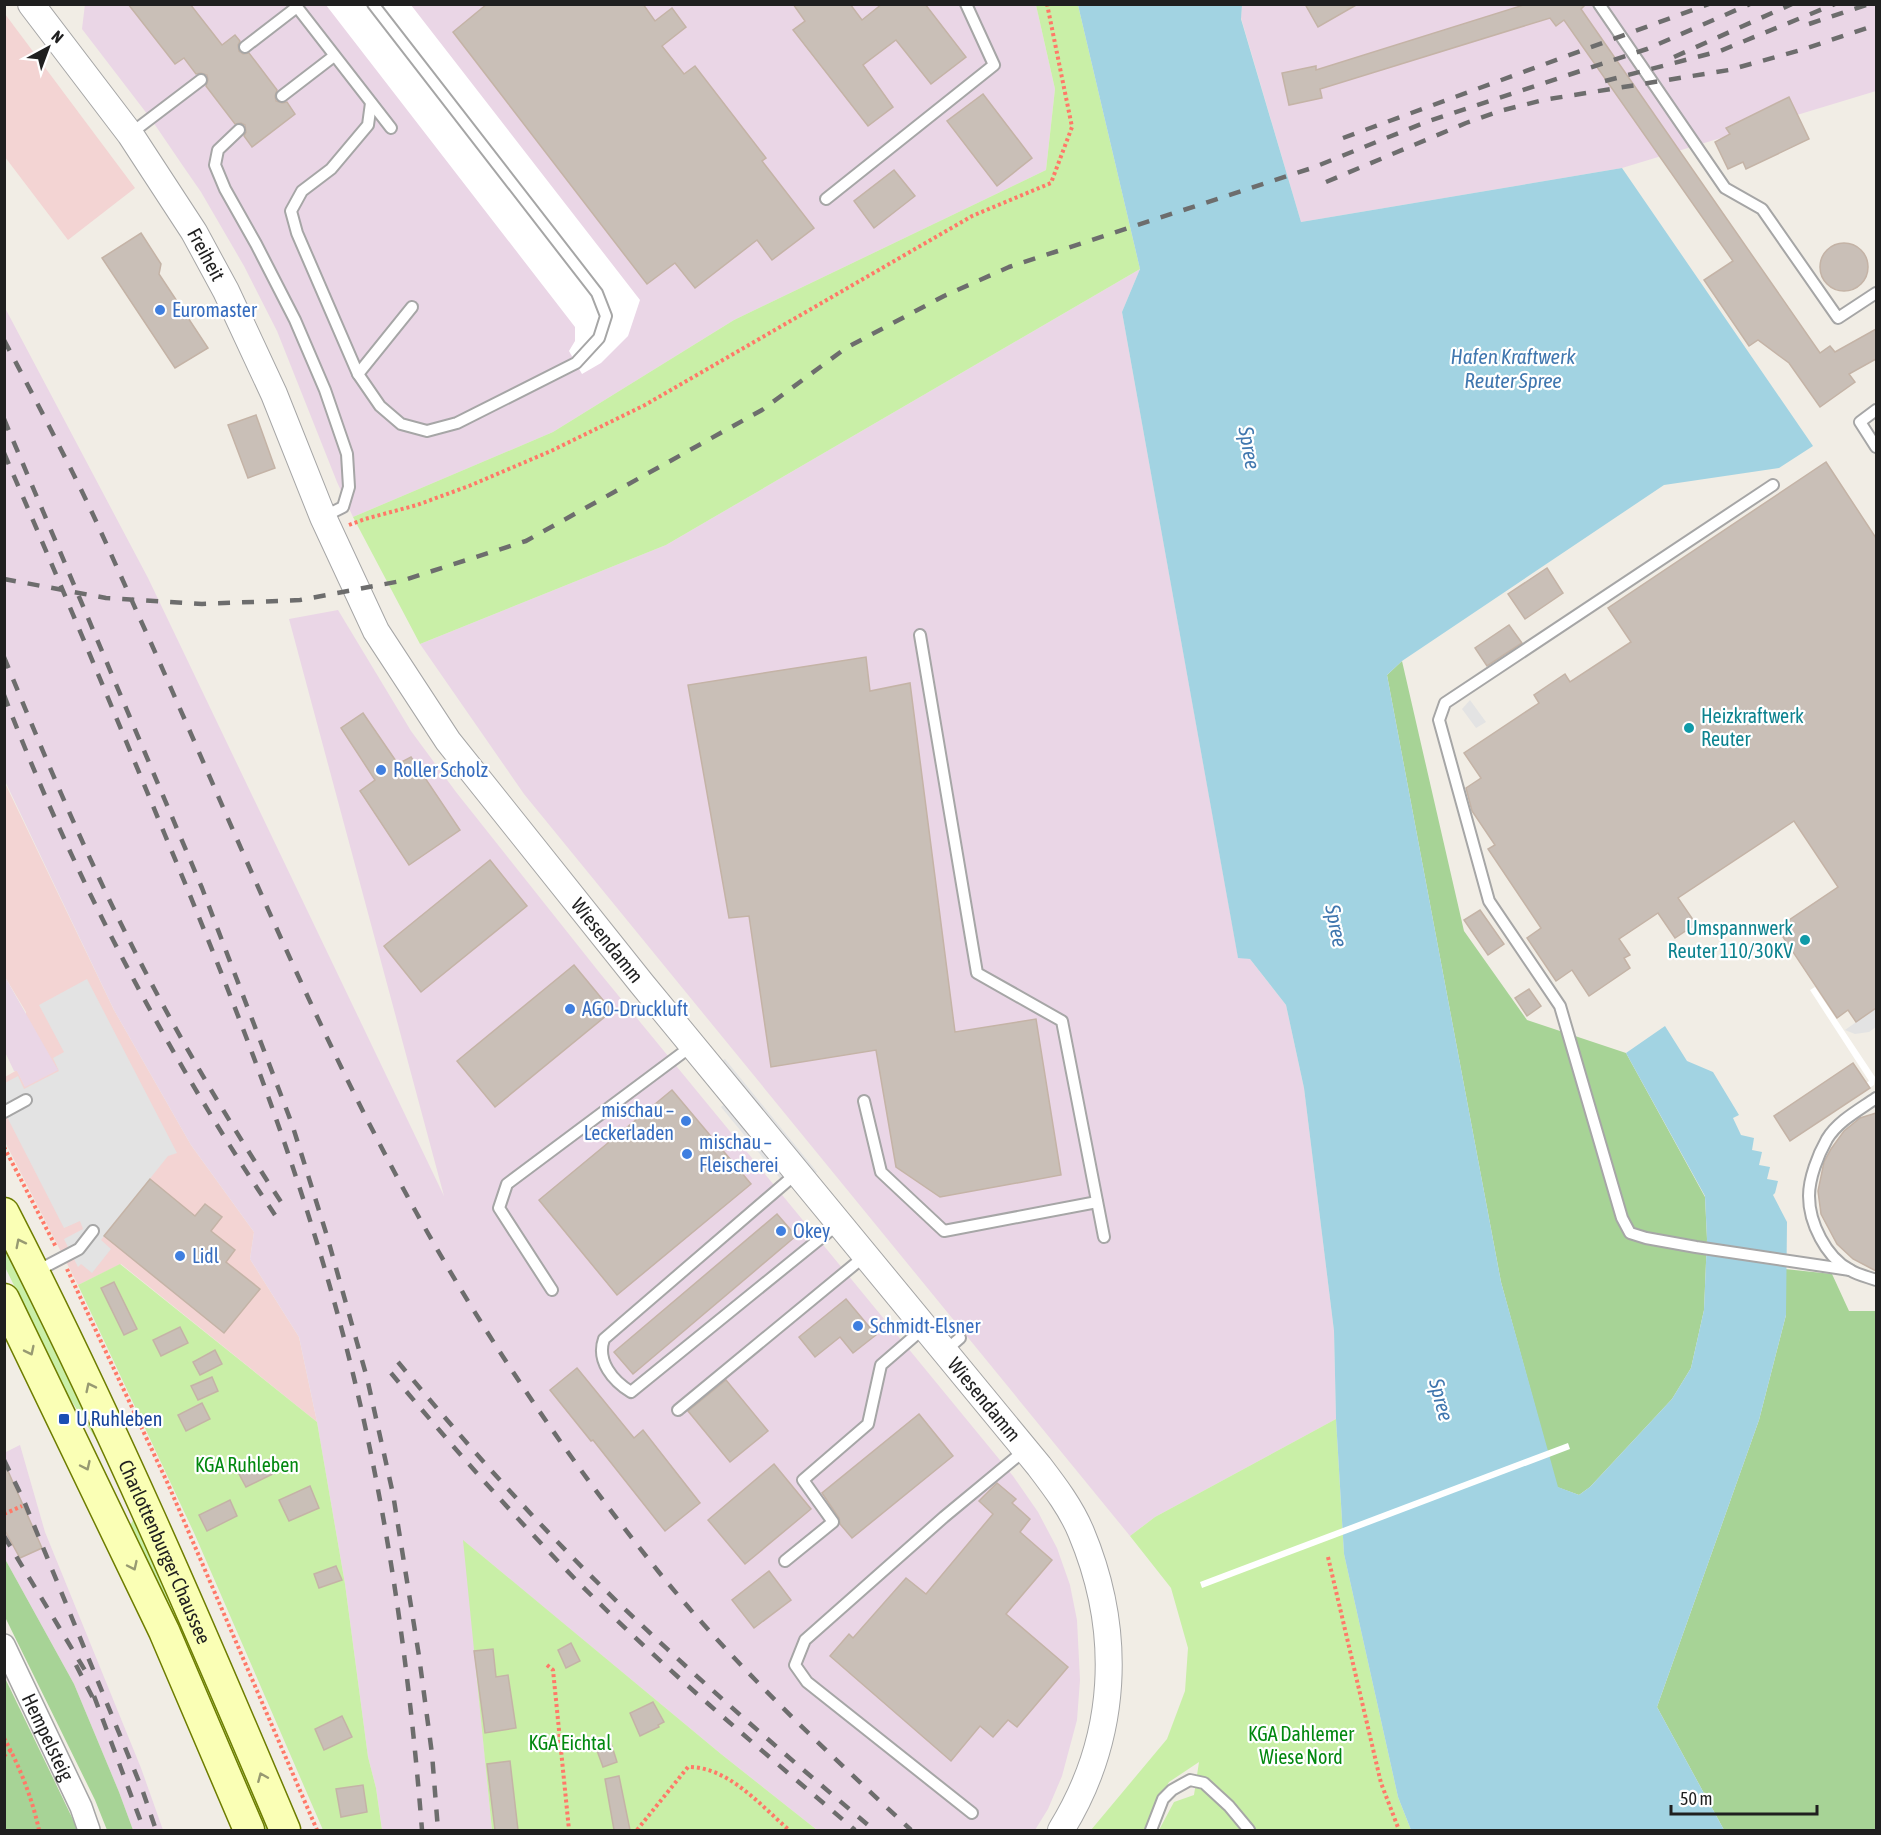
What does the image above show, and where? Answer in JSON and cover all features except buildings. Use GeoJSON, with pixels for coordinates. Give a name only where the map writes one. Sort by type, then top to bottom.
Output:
{"type":"FeatureCollection","features":[{"type":"Feature","properties":{"kind":"main road","name":"Charlottenburger Chaussee"},"geometry":{"type":"LineString","coordinates":[[4,1213],[35,1273],[125,1505],[164,1631],[249,1830]]}},
{"type":"Feature","properties":{"kind":"main road","name":"Charlottenburger Chaussee"},"geometry":{"type":"LineString","coordinates":[[4,1299],[125,1505],[285,1830]]}},
{"type":"Feature","properties":{"kind":"street","name":"Freiheit"},"geometry":{"type":"LineString","coordinates":[[35,6],[130,134],[194,232],[226,291],[274,394],[327,525]]}},
{"type":"Feature","properties":{"kind":"street","name":"Wiesendamm"},"geometry":{"type":"LineString","coordinates":[[327,525],[376,631],[448,741],[642,984],[925,1327],[952,1345],[1062,1497],[1081,1530],[1102,1598],[1108,1640],[1108,1684],[1101,1735],[1085,1787],[1061,1830]]}},
{"type":"Feature","properties":{"kind":"street","name":"Hempelsteig"},"geometry":{"type":"LineString","coordinates":[[4,1645],[81,1807],[89,1830]]}},
{"type":"Feature","properties":{"kind":"lane"},"geometry":{"type":"LineString","coordinates":[[371,103],[368,124],[331,169],[302,191],[291,211],[297,233],[358,374],[380,406],[401,424],[427,431],[458,423],[576,363],[599,338],[606,316],[597,293],[373,4]]}},
{"type":"Feature","properties":{"kind":"lane"},"geometry":{"type":"LineString","coordinates":[[825,199],[994,65],[966,4]]}},
{"type":"Feature","properties":{"kind":"lane"},"geometry":{"type":"LineString","coordinates":[[1599,4],[1725,188],[1762,209],[1838,318],[1876,293]]}},
{"type":"Feature","properties":{"kind":"lane"},"geometry":{"type":"LineString","coordinates":[[245,47],[297,6],[391,128]]}},
{"type":"Feature","properties":{"kind":"lane"},"geometry":{"type":"LineString","coordinates":[[282,96],[334,56]]}},
{"type":"Feature","properties":{"kind":"lane"},"geometry":{"type":"LineString","coordinates":[[130,134],[201,80]]}},
{"type":"Feature","properties":{"kind":"lane"},"geometry":{"type":"LineString","coordinates":[[239,130],[218,150],[215,165],[225,189],[256,243],[295,320],[325,390],[347,453],[349,487],[343,507],[327,525]]}},
{"type":"Feature","properties":{"kind":"lane"},"geometry":{"type":"LineString","coordinates":[[358,374],[412,307]]}},
{"type":"Feature","properties":{"kind":"lane"},"geometry":{"type":"LineString","coordinates":[[1876,410],[1860,422],[1876,447]]}},
{"type":"Feature","properties":{"kind":"lane"},"geometry":{"type":"LineString","coordinates":[[1773,485],[1445,703],[1439,720],[1489,901],[1560,1006],[1622,1218],[1630,1233],[1696,1247],[1850,1270],[1876,1280]]}},
{"type":"Feature","properties":{"kind":"lane"},"geometry":{"type":"LineString","coordinates":[[920,635],[976,973],[1062,1021],[1104,1238]]}},
{"type":"Feature","properties":{"kind":"lane"},"geometry":{"type":"LineString","coordinates":[[552,1290],[499,1208],[507,1184],[693,1045]]}},
{"type":"Feature","properties":{"kind":"lane"},"geometry":{"type":"LineString","coordinates":[[1850,1270],[1830,1252],[1816,1229],[1809,1196],[1814,1167],[1828,1138],[1848,1117],[1876,1098]]}},
{"type":"Feature","properties":{"kind":"lane"},"geometry":{"type":"LineString","coordinates":[[4,1112],[26,1100]]}},
{"type":"Feature","properties":{"kind":"lane"},"geometry":{"type":"LineString","coordinates":[[864,1101],[881,1172],[944,1231],[1097,1202]]}},
{"type":"Feature","properties":{"kind":"lane"},"geometry":{"type":"LineString","coordinates":[[798,1172],[604,1339],[600,1350],[610,1372],[632,1392],[840,1223]]}},
{"type":"Feature","properties":{"kind":"lane"},"geometry":{"type":"LineString","coordinates":[[35,1273],[79,1249],[93,1231]]}},
{"type":"Feature","properties":{"kind":"lane"},"geometry":{"type":"LineString","coordinates":[[678,1410],[866,1254]]}},
{"type":"Feature","properties":{"kind":"lane"},"geometry":{"type":"LineString","coordinates":[[785,1561],[833,1522],[802,1480],[868,1424],[881,1365],[925,1327]]}},
{"type":"Feature","properties":{"kind":"lane"},"geometry":{"type":"LineString","coordinates":[[972,1813],[807,1682],[795,1665],[805,1640],[944,1517],[1026,1449]]}},
{"type":"Feature","properties":{"kind":"lane"},"geometry":{"type":"LineString","coordinates":[[1151,1830],[1163,1799],[1172,1790],[1190,1780],[1204,1783],[1229,1806],[1249,1830]]}},
{"type":"Feature","properties":{"kind":"path"},"geometry":{"type":"LineString","coordinates":[[327,525],[365,519],[417,505],[469,486],[561,446],[645,405],[972,216],[1051,183],[1072,127],[1047,4]]}},
{"type":"Feature","properties":{"kind":"path"},"geometry":{"type":"LineString","coordinates":[[4,1147],[62,1258],[173,1494],[317,1830]]}},
{"type":"Feature","properties":{"kind":"path"},"geometry":{"type":"LineString","coordinates":[[7,1511],[22,1506]]}},
{"type":"Feature","properties":{"kind":"path"},"geometry":{"type":"LineString","coordinates":[[1328,1557],[1381,1784],[1399,1830]]}},
{"type":"Feature","properties":{"kind":"path"},"geometry":{"type":"LineString","coordinates":[[547,1665],[553,1670],[569,1830]]}},
{"type":"Feature","properties":{"kind":"path"},"geometry":{"type":"LineString","coordinates":[[4,1738],[34,1807],[39,1830]]}},
{"type":"Feature","properties":{"kind":"path"},"geometry":{"type":"LineString","coordinates":[[4,1756],[11,1750]]}},
{"type":"Feature","properties":{"kind":"path"},"geometry":{"type":"LineString","coordinates":[[637,1830],[688,1767],[704,1767],[736,1783],[789,1830]]}},
{"type":"Feature","properties":{"kind":"shaded area"},"geometry":{"type":"Polygon","coordinates":[[[85,4],[1036,5],[1055,89],[1046,170],[734,320],[553,432],[353,517],[277,331],[244,266],[201,192],[151,119],[82,29],[85,4]]]}},
{"type":"Feature","properties":{"kind":"shaded area"},"geometry":{"type":"Polygon","coordinates":[[[1242,4],[1876,5],[1876,91],[1622,168],[1301,222],[1241,18],[1242,4]]]}},
{"type":"Feature","properties":{"kind":"shaded area"},"geometry":{"type":"Polygon","coordinates":[[[5,14],[135,188],[68,240],[5,157],[5,14]]]}},
{"type":"Feature","properties":{"kind":"shaded area"},"geometry":{"type":"Polygon","coordinates":[[[1140,269],[1122,312],[1238,957],[1250,959],[1286,1005],[1304,1088],[1334,1331],[1336,1419],[1155,1517],[1130,1536],[524,794],[420,644],[666,545],[1140,269]]]}},
{"type":"Feature","properties":{"kind":"shaded area"},"geometry":{"type":"Polygon","coordinates":[[[4,306],[148,578],[444,1196],[289,619],[338,610],[411,731],[456,792],[599,972],[1013,1476],[1038,1512],[1057,1548],[1070,1585],[1077,1620],[1080,1680],[1077,1720],[1062,1776],[1048,1809],[1035,1830],[817,1830],[721,1754],[464,1541],[492,1830],[382,1830],[376,1788],[368,1757],[345,1584],[317,1422],[299,1337],[250,1259],[254,1232],[191,1145],[114,1010],[5,781],[4,306]]]}},
{"type":"Feature","properties":{"kind":"shaded area"},"geometry":{"type":"Polygon","coordinates":[[[1470,700],[1486,722],[1476,728],[1462,709],[1470,700]]]}},
{"type":"Feature","properties":{"kind":"shaded area"},"geometry":{"type":"Polygon","coordinates":[[[4,781],[114,1010],[191,1145],[254,1232],[250,1259],[299,1337],[317,1422],[121,1264],[78,1285],[5,1142],[5,1077],[17,1070],[25,1086],[26,1012],[5,977],[4,781]]]}},
{"type":"Feature","properties":{"kind":"shaded area"},"geometry":{"type":"Polygon","coordinates":[[[5,977],[58,1070],[25,1087],[5,1052],[5,977]]]}},
{"type":"Feature","properties":{"kind":"shaded area"},"geometry":{"type":"Polygon","coordinates":[[[87,979],[177,1153],[168,1156],[101,1240],[111,1249],[92,1273],[81,1264],[78,1267],[64,1239],[83,1229],[80,1221],[64,1228],[5,1113],[5,1083],[18,1076],[24,1089],[59,1071],[53,1058],[64,1052],[39,1005],[87,979]]]}},
{"type":"Feature","properties":{"kind":"shaded area"},"geometry":{"type":"Polygon","coordinates":[[[1876,1008],[1876,1027],[1869,1032],[1855,1034],[1845,1030],[1876,1008]]]}},
{"type":"Feature","properties":{"kind":"shaded area"},"geometry":{"type":"Polygon","coordinates":[[[725,1059],[817,1172],[812,1176],[720,1062],[725,1059]]]}},
{"type":"Feature","properties":{"kind":"shaded area"},"geometry":{"type":"Polygon","coordinates":[[[726,1103],[787,1178],[783,1182],[721,1107],[726,1103]]]}},
{"type":"Feature","properties":{"kind":"shaded area"},"geometry":{"type":"Polygon","coordinates":[[[20,1445],[45,1532],[141,1768],[163,1830],[133,1830],[74,1684],[5,1559],[4,1453],[20,1445]]]}},
{"type":"Feature","properties":{"kind":"green space"},"geometry":{"type":"Polygon","coordinates":[[[1036,5],[1078,5],[1140,269],[666,545],[420,644],[353,517],[553,432],[734,320],[1046,170],[1055,89],[1036,5]]]}},
{"type":"Feature","properties":{"kind":"green space"},"geometry":{"type":"Polygon","coordinates":[[[1402,661],[1464,931],[1527,1020],[1626,1053],[1705,1197],[1707,1239],[1704,1310],[1691,1368],[1672,1399],[1590,1487],[1579,1495],[1557,1487],[1501,1282],[1387,675],[1402,661]]]}},
{"type":"Feature","properties":{"kind":"green space"},"geometry":{"type":"Polygon","coordinates":[[[4,1235],[128,1488],[121,1490],[99,1444],[67,1394],[5,1267],[4,1235]]]}},
{"type":"Feature","properties":{"kind":"green space","name":"KGA Ruhleben"},"geometry":{"type":"Polygon","coordinates":[[[120,1264],[317,1422],[345,1584],[368,1757],[376,1788],[382,1830],[323,1830],[195,1535],[78,1285],[120,1264]]]}},
{"type":"Feature","properties":{"kind":"green space"},"geometry":{"type":"Polygon","coordinates":[[[1785,1269],[1832,1274],[1849,1311],[1876,1311],[1876,1830],[1724,1830],[1657,1707],[1759,1420],[1786,1315],[1785,1269]]]}},
{"type":"Feature","properties":{"kind":"green space","name":"KGA Dahlemer Wiese Nord"},"geometry":{"type":"Polygon","coordinates":[[[1336,1419],[1344,1554],[1398,1797],[1411,1830],[1159,1830],[1174,1802],[1194,1795],[1199,1762],[1169,1782],[1144,1830],[1091,1830],[1167,1739],[1185,1691],[1188,1648],[1171,1588],[1130,1536],[1155,1517],[1336,1419]]]}},
{"type":"Feature","properties":{"kind":"green space"},"geometry":{"type":"Polygon","coordinates":[[[137,1519],[274,1830],[261,1830],[130,1526],[133,1520],[137,1519]]]}},
{"type":"Feature","properties":{"kind":"green space","name":"KGA Eichtal"},"geometry":{"type":"Polygon","coordinates":[[[463,1540],[721,1754],[817,1830],[492,1830],[463,1540]]]}},
{"type":"Feature","properties":{"kind":"green space"},"geometry":{"type":"Polygon","coordinates":[[[5,1559],[74,1684],[133,1830],[107,1830],[95,1800],[5,1617],[5,1559]]]}},
{"type":"Feature","properties":{"kind":"green space"},"geometry":{"type":"Polygon","coordinates":[[[5,1678],[78,1830],[5,1830],[5,1678]]]}},
{"type":"Feature","properties":{"kind":"water"},"geometry":{"type":"Polygon","coordinates":[[[1078,5],[1242,5],[1241,19],[1301,222],[1622,168],[1813,446],[1779,468],[1664,485],[1402,661],[1387,675],[1501,1282],[1558,1487],[1579,1495],[1590,1487],[1672,1399],[1691,1368],[1704,1310],[1707,1239],[1705,1196],[1626,1053],[1665,1026],[1687,1061],[1713,1072],[1739,1115],[1733,1118],[1741,1135],[1754,1138],[1752,1150],[1762,1152],[1759,1165],[1770,1167],[1767,1179],[1778,1181],[1773,1195],[1787,1222],[1786,1315],[1759,1420],[1657,1707],[1724,1830],[1411,1830],[1398,1797],[1344,1554],[1336,1419],[1334,1331],[1304,1088],[1286,1005],[1250,959],[1238,958],[1122,312],[1140,269],[1078,5]]]}},
{"type":"Feature","properties":{"kind":"pier"},"geometry":{"type":"Polygon","coordinates":[[[326,5],[411,5],[640,300],[628,336],[601,363],[582,374],[569,351],[575,341],[575,327],[326,5]]]}},
{"type":"Feature","properties":{"kind":"pier"},"geometry":{"type":"Polygon","coordinates":[[[1815,987],[1875,1077],[1874,1085],[1790,1140],[1787,1136],[1869,1081],[1810,990],[1815,987]]]}},
{"type":"Feature","properties":{"kind":"pier"},"geometry":{"type":"Polygon","coordinates":[[[1568,1443],[1570,1449],[1202,1588],[1200,1582],[1568,1443]]]}},
{"type":"Feature","properties":{"kind":"railway"},"geometry":{"type":"LineString","coordinates":[[1343,138],[1709,4]]}},
{"type":"Feature","properties":{"kind":"railway"},"geometry":{"type":"LineString","coordinates":[[4,579],[106,598],[202,604],[300,600],[401,581],[526,541],[762,410],[846,348],[944,296],[1009,267],[1312,168],[1426,122],[1647,49],[1750,4]]}},
{"type":"Feature","properties":{"kind":"railway"},"geometry":{"type":"LineString","coordinates":[[1674,57],[1792,4]]}},
{"type":"Feature","properties":{"kind":"railway"},"geometry":{"type":"LineString","coordinates":[[1605,81],[1720,51],[1835,4]]}},
{"type":"Feature","properties":{"kind":"railway"},"geometry":{"type":"LineString","coordinates":[[1809,24],[1869,4]]}},
{"type":"Feature","properties":{"kind":"railway"},"geometry":{"type":"LineString","coordinates":[[1326,182],[1500,111],[1543,100],[1729,70],[1801,50],[1876,25]]}},
{"type":"Feature","properties":{"kind":"railway"},"geometry":{"type":"LineString","coordinates":[[4,340],[89,506],[277,930],[344,1073],[416,1212],[471,1306],[560,1441],[625,1529],[687,1606],[748,1673],[911,1830]]}},
{"type":"Feature","properties":{"kind":"railway"},"geometry":{"type":"LineString","coordinates":[[4,419],[202,888],[292,1124],[327,1236],[367,1378],[393,1494],[419,1656],[432,1754],[438,1830]]}},
{"type":"Feature","properties":{"kind":"railway"},"geometry":{"type":"LineString","coordinates":[[4,453],[193,901],[270,1103],[316,1239],[354,1378],[378,1490],[405,1659],[422,1830]]}},
{"type":"Feature","properties":{"kind":"railway"},"geometry":{"type":"LineString","coordinates":[[4,657],[71,815],[136,954],[206,1082],[283,1205]]}},
{"type":"Feature","properties":{"kind":"railway"},"geometry":{"type":"LineString","coordinates":[[4,695],[61,831],[125,963],[197,1091],[275,1215]]}},
{"type":"Feature","properties":{"kind":"railway"},"geometry":{"type":"LineString","coordinates":[[398,1362],[490,1469],[621,1606],[764,1736],[874,1830]]}},
{"type":"Feature","properties":{"kind":"railway"},"geometry":{"type":"LineString","coordinates":[[391,1373],[504,1504],[608,1612],[712,1708],[855,1830]]}},
{"type":"Feature","properties":{"kind":"railway"},"geometry":{"type":"LineString","coordinates":[[4,1460],[24,1501],[142,1789],[156,1830]]}},
{"type":"Feature","properties":{"kind":"railway"},"geometry":{"type":"LineString","coordinates":[[4,1536],[86,1672]]}},
{"type":"Feature","properties":{"kind":"railway"},"geometry":{"type":"LineString","coordinates":[[76,1665],[97,1706]]}},
{"type":"Feature","properties":{"kind":"railway"},"geometry":{"type":"LineString","coordinates":[[94,1696],[144,1830]]}},
{"type":"Feature","properties":{"kind":"place","name":"Euromaster"},"geometry":{"type":"Point","coordinates":[160,310]}},
{"type":"Feature","properties":{"kind":"place","name":"Heizkraftwerk Reuter"},"geometry":{"type":"Point","coordinates":[1689,728]}},
{"type":"Feature","properties":{"kind":"place","name":"Roller Scholz"},"geometry":{"type":"Point","coordinates":[381,770]}},
{"type":"Feature","properties":{"kind":"place","name":"Umspannwerk Reuter 110/30KV"},"geometry":{"type":"Point","coordinates":[1805,940]}},
{"type":"Feature","properties":{"kind":"place","name":"AGO-Druckluft"},"geometry":{"type":"Point","coordinates":[570,1009]}},
{"type":"Feature","properties":{"kind":"place","name":"mischau – Leckerladen"},"geometry":{"type":"Point","coordinates":[686,1121]}},
{"type":"Feature","properties":{"kind":"place","name":"mischau – Fleischerei"},"geometry":{"type":"Point","coordinates":[687,1154]}},
{"type":"Feature","properties":{"kind":"place","name":"Okey"},"geometry":{"type":"Point","coordinates":[781,1231]}},
{"type":"Feature","properties":{"kind":"place","name":"Lidl"},"geometry":{"type":"Point","coordinates":[180,1256]}},
{"type":"Feature","properties":{"kind":"place","name":"Schmidt-Elsner"},"geometry":{"type":"Point","coordinates":[858,1326]}},
{"type":"Feature","properties":{"kind":"place","name":"U Ruhleben"},"geometry":{"type":"Point","coordinates":[64,1419]}},
{"type":"Feature","properties":{"kind":"water label","name":"Hafen Kraftwerk Reuter Spree"},"geometry":{"type":"Point","coordinates":[1513,369]}},
{"type":"Feature","properties":{"kind":"water label","name":"Spree"},"geometry":{"type":"Point","coordinates":[1249,448]}},
{"type":"Feature","properties":{"kind":"water label","name":"Spree"},"geometry":{"type":"Point","coordinates":[1336,926]}},
{"type":"Feature","properties":{"kind":"water label","name":"Spree"},"geometry":{"type":"Point","coordinates":[1441,1400]}}]}
